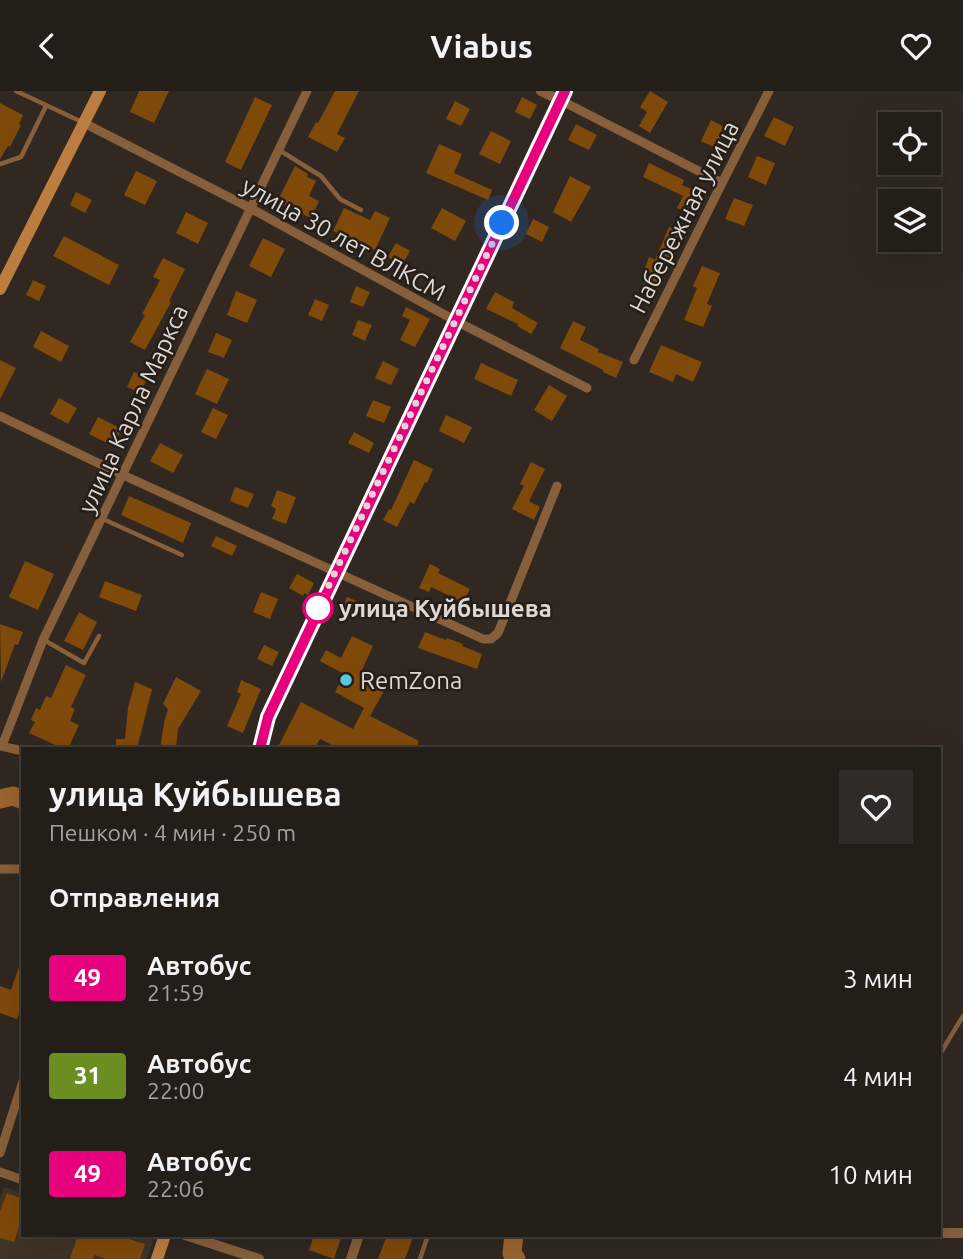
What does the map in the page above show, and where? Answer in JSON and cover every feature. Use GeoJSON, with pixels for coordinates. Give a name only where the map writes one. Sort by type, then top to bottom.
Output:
{"type":"FeatureCollection","features":[{"type":"Feature","properties":{"kind":"main road"},"geometry":{"type":"LineString","coordinates":[[0,289],[100,91]]}},
{"type":"Feature","properties":{"kind":"main road"},"geometry":{"type":"LineString","coordinates":[[260,747],[268,717],[562,96]]}},
{"type":"Feature","properties":{"kind":"main road"},"geometry":{"type":"LineString","coordinates":[[157,1259],[164,1237]]}},
{"type":"Feature","properties":{"kind":"street"},"geometry":{"type":"LineString","coordinates":[[541,91],[562,96],[722,183]]}},
{"type":"Feature","properties":{"kind":"street","name":"Набережная улица"},"geometry":{"type":"LineString","coordinates":[[635,361],[769,91]]}},
{"type":"Feature","properties":{"kind":"street","name":"улица Карла Маркса"},"geometry":{"type":"LineString","coordinates":[[1,746],[43,640],[306,92]]}},
{"type":"Feature","properties":{"kind":"street","name":"улица 30 лет ВЛКСМ"},"geometry":{"type":"LineString","coordinates":[[84,123],[250,208],[456,321],[587,388]]}},
{"type":"Feature","properties":{"kind":"street"},"geometry":{"type":"LineString","coordinates":[[0,416],[335,573],[483,639],[491,639],[498,633],[556,486]]}},
{"type":"Feature","properties":{"kind":"street"},"geometry":{"type":"LineString","coordinates":[[1,746],[21,751]]}},
{"type":"Feature","properties":{"kind":"street"},"geometry":{"type":"LineString","coordinates":[[0,869],[21,869]]}},
{"type":"Feature","properties":{"kind":"street"},"geometry":{"type":"LineString","coordinates":[[0,1153],[21,1087]]}},
{"type":"Feature","properties":{"kind":"street"},"geometry":{"type":"LineString","coordinates":[[0,1172],[21,1179]]}},
{"type":"Feature","properties":{"kind":"street"},"geometry":{"type":"LineString","coordinates":[[941,1233],[963,1233]]}},
{"type":"Feature","properties":{"kind":"street"},"geometry":{"type":"LineString","coordinates":[[191,1237],[259,1259]]}},
{"type":"Feature","properties":{"kind":"street"},"geometry":{"type":"LineString","coordinates":[[351,1259],[358,1237]]}},
{"type":"Feature","properties":{"kind":"lane"},"geometry":{"type":"LineString","coordinates":[[16,91],[84,123]]}},
{"type":"Feature","properties":{"kind":"lane"},"geometry":{"type":"LineString","coordinates":[[0,164],[21,157],[46,106]]}},
{"type":"Feature","properties":{"kind":"lane"},"geometry":{"type":"LineString","coordinates":[[278,150],[321,176],[340,199],[361,209]]}},
{"type":"Feature","properties":{"kind":"lane"},"geometry":{"type":"LineString","coordinates":[[102,519],[182,555]]}},
{"type":"Feature","properties":{"kind":"lane"},"geometry":{"type":"LineString","coordinates":[[43,640],[84,663],[99,636]]}},
{"type":"Feature","properties":{"kind":"lane"},"geometry":{"type":"LineString","coordinates":[[941,1052],[963,1016]]}},
{"type":"Feature","properties":{"kind":"lane"},"geometry":{"type":"LineString","coordinates":[[420,1259],[427,1237]]}},
{"type":"Feature","properties":{"kind":"shaded area"},"geometry":{"type":"Polygon","coordinates":[[[4,1187],[21,1192],[21,1237],[155,1237],[147,1259],[0,1259],[0,1198],[4,1187]]]}},
{"type":"Feature","properties":{"kind":"building"},"geometry":{"type":"Polygon","coordinates":[[[139,91],[169,91],[154,123],[130,112],[139,91]]]}},
{"type":"Feature","properties":{"kind":"building"},"geometry":{"type":"Polygon","coordinates":[[[335,91],[359,91],[337,134],[345,138],[337,152],[308,137],[335,91]]]}},
{"type":"Feature","properties":{"kind":"building"},"geometry":{"type":"Polygon","coordinates":[[[650,91],[668,102],[650,133],[639,126],[647,112],[640,107],[650,91]]]}},
{"type":"Feature","properties":{"kind":"building"},"geometry":{"type":"Polygon","coordinates":[[[255,97],[272,105],[241,170],[225,162],[255,97]]]}},
{"type":"Feature","properties":{"kind":"building"},"geometry":{"type":"Polygon","coordinates":[[[522,97],[537,105],[530,119],[515,112],[522,97]]]}},
{"type":"Feature","properties":{"kind":"building"},"geometry":{"type":"Polygon","coordinates":[[[455,101],[470,109],[461,126],[446,119],[455,101]]]}},
{"type":"Feature","properties":{"kind":"building"},"geometry":{"type":"Polygon","coordinates":[[[0,103],[23,115],[10,147],[8,146],[0,159],[0,103]]]}},
{"type":"Feature","properties":{"kind":"building"},"geometry":{"type":"Polygon","coordinates":[[[774,117],[794,127],[785,146],[764,136],[774,117]]]}},
{"type":"Feature","properties":{"kind":"building"},"geometry":{"type":"Polygon","coordinates":[[[711,120],[726,128],[716,148],[701,141],[711,120]]]}},
{"type":"Feature","properties":{"kind":"building"},"geometry":{"type":"Polygon","coordinates":[[[576,124],[597,135],[589,150],[568,140],[576,124]]]}},
{"type":"Feature","properties":{"kind":"building"},"geometry":{"type":"Polygon","coordinates":[[[491,131],[511,141],[500,164],[479,154],[491,131]]]}},
{"type":"Feature","properties":{"kind":"building"},"geometry":{"type":"Polygon","coordinates":[[[439,144],[462,154],[454,173],[492,190],[488,200],[426,173],[439,144]]]}},
{"type":"Feature","properties":{"kind":"building"},"geometry":{"type":"Polygon","coordinates":[[[757,156],[775,163],[766,185],[748,177],[757,156]]]}},
{"type":"Feature","properties":{"kind":"building"},"geometry":{"type":"Polygon","coordinates":[[[649,163],[684,180],[682,185],[700,193],[691,213],[677,208],[683,196],[643,177],[649,163]]]}},
{"type":"Feature","properties":{"kind":"building"},"geometry":{"type":"Polygon","coordinates":[[[295,166],[316,181],[309,196],[319,201],[311,218],[277,202],[295,166]]]}},
{"type":"Feature","properties":{"kind":"building"},"geometry":{"type":"Polygon","coordinates":[[[136,171],[157,181],[145,205],[124,195],[136,171]]]}},
{"type":"Feature","properties":{"kind":"building"},"geometry":{"type":"Polygon","coordinates":[[[570,176],[591,187],[571,222],[553,212],[570,176]]]}},
{"type":"Feature","properties":{"kind":"building"},"geometry":{"type":"Polygon","coordinates":[[[76,192],[92,200],[85,213],[70,205],[76,192]]]}},
{"type":"Feature","properties":{"kind":"building"},"geometry":{"type":"Polygon","coordinates":[[[734,198],[753,205],[744,226],[725,219],[734,198]]]}},
{"type":"Feature","properties":{"kind":"building"},"geometry":{"type":"Polygon","coordinates":[[[344,208],[370,220],[375,211],[390,218],[375,250],[333,231],[344,208]]]}},
{"type":"Feature","properties":{"kind":"building"},"geometry":{"type":"Polygon","coordinates":[[[442,208],[466,221],[455,241],[431,228],[442,208]]]}},
{"type":"Feature","properties":{"kind":"building"},"geometry":{"type":"Polygon","coordinates":[[[186,212],[208,223],[198,244],[176,233],[186,212]]]}},
{"type":"Feature","properties":{"kind":"building"},"geometry":{"type":"Polygon","coordinates":[[[533,219],[549,227],[542,242],[526,234],[533,219]]]}},
{"type":"Feature","properties":{"kind":"building"},"geometry":{"type":"Polygon","coordinates":[[[669,227],[680,231],[653,300],[639,294],[648,273],[644,271],[649,257],[655,260],[669,227]]]}},
{"type":"Feature","properties":{"kind":"building"},"geometry":{"type":"Polygon","coordinates":[[[64,236],[119,265],[109,285],[53,256],[64,236]]]}},
{"type":"Feature","properties":{"kind":"building"},"geometry":{"type":"Polygon","coordinates":[[[263,238],[285,249],[271,277],[249,266],[263,238]]]}},
{"type":"Feature","properties":{"kind":"building"},"geometry":{"type":"Polygon","coordinates":[[[396,243],[410,251],[402,265],[388,257],[396,243]]]}},
{"type":"Feature","properties":{"kind":"building"},"geometry":{"type":"Polygon","coordinates":[[[163,258],[185,269],[145,350],[130,342],[160,280],[153,277],[163,258]]]}},
{"type":"Feature","properties":{"kind":"building"},"geometry":{"type":"Polygon","coordinates":[[[702,266],[720,273],[707,304],[712,306],[703,327],[684,320],[697,288],[693,286],[702,266]]]}},
{"type":"Feature","properties":{"kind":"building"},"geometry":{"type":"Polygon","coordinates":[[[33,280],[46,286],[39,301],[26,295],[33,280]]]}},
{"type":"Feature","properties":{"kind":"building"},"geometry":{"type":"Polygon","coordinates":[[[356,286],[370,292],[363,307],[350,302],[356,286]]]}},
{"type":"Feature","properties":{"kind":"building"},"geometry":{"type":"Polygon","coordinates":[[[236,291],[257,300],[247,323],[227,315],[236,291]]]}},
{"type":"Feature","properties":{"kind":"building"},"geometry":{"type":"Polygon","coordinates":[[[495,292],[514,302],[512,308],[538,323],[531,334],[517,326],[518,324],[486,309],[495,292]]]}},
{"type":"Feature","properties":{"kind":"building"},"geometry":{"type":"Polygon","coordinates":[[[315,299],[329,305],[322,321],[308,315],[315,299]]]}},
{"type":"Feature","properties":{"kind":"building"},"geometry":{"type":"Polygon","coordinates":[[[406,307],[430,319],[415,347],[400,340],[410,320],[402,316],[406,307]]]}},
{"type":"Feature","properties":{"kind":"building"},"geometry":{"type":"Polygon","coordinates":[[[358,320],[372,325],[365,341],[352,335],[358,320]]]}},
{"type":"Feature","properties":{"kind":"building"},"geometry":{"type":"Polygon","coordinates":[[[573,321],[586,327],[580,340],[599,349],[598,352],[623,362],[616,378],[560,348],[573,321]]]}},
{"type":"Feature","properties":{"kind":"building"},"geometry":{"type":"Polygon","coordinates":[[[41,331],[69,346],[61,362],[33,347],[41,331]]]}},
{"type":"Feature","properties":{"kind":"building"},"geometry":{"type":"Polygon","coordinates":[[[216,333],[232,340],[224,358],[208,352],[216,333]]]}},
{"type":"Feature","properties":{"kind":"building"},"geometry":{"type":"Polygon","coordinates":[[[661,345],[702,362],[693,382],[676,374],[673,382],[649,372],[661,345]]]}},
{"type":"Feature","properties":{"kind":"building"},"geometry":{"type":"Polygon","coordinates":[[[0,360],[16,368],[0,399],[0,360]]]}},
{"type":"Feature","properties":{"kind":"building"},"geometry":{"type":"Polygon","coordinates":[[[383,361],[399,369],[391,385],[375,378],[383,361]]]}},
{"type":"Feature","properties":{"kind":"building"},"geometry":{"type":"Polygon","coordinates":[[[481,363],[518,380],[511,396],[474,379],[481,363]]]}},
{"type":"Feature","properties":{"kind":"building"},"geometry":{"type":"Polygon","coordinates":[[[207,369],[229,379],[217,404],[195,394],[207,369]]]}},
{"type":"Feature","properties":{"kind":"building"},"geometry":{"type":"Polygon","coordinates":[[[134,372],[147,377],[141,393],[127,387],[134,372]]]}},
{"type":"Feature","properties":{"kind":"building"},"geometry":{"type":"Polygon","coordinates":[[[549,385],[567,396],[552,421],[534,410],[549,385]]]}},
{"type":"Feature","properties":{"kind":"building"},"geometry":{"type":"Polygon","coordinates":[[[59,398],[77,408],[68,424],[50,414],[59,398]]]}},
{"type":"Feature","properties":{"kind":"building"},"geometry":{"type":"Polygon","coordinates":[[[373,400],[391,407],[384,423],[366,416],[373,400]]]}},
{"type":"Feature","properties":{"kind":"building"},"geometry":{"type":"Polygon","coordinates":[[[213,408],[228,415],[216,439],[201,432],[213,408]]]}},
{"type":"Feature","properties":{"kind":"building"},"geometry":{"type":"Polygon","coordinates":[[[446,415],[472,427],[464,443],[439,431],[446,415]]]}},
{"type":"Feature","properties":{"kind":"building"},"geometry":{"type":"Polygon","coordinates":[[[98,417],[122,429],[113,446],[89,434],[98,417]]]}},
{"type":"Feature","properties":{"kind":"building"},"geometry":{"type":"Polygon","coordinates":[[[354,432],[374,443],[369,453],[348,443],[354,432]]]}},
{"type":"Feature","properties":{"kind":"building"},"geometry":{"type":"Polygon","coordinates":[[[160,443],[183,455],[173,473],[150,461],[160,443]]]}},
{"type":"Feature","properties":{"kind":"building"},"geometry":{"type":"Polygon","coordinates":[[[414,460],[433,469],[414,504],[410,502],[397,527],[383,520],[389,509],[391,510],[414,460]]]}},
{"type":"Feature","properties":{"kind":"building"},"geometry":{"type":"Polygon","coordinates":[[[531,462],[545,469],[529,501],[540,507],[534,520],[512,509],[524,486],[520,484],[531,462]]]}},
{"type":"Feature","properties":{"kind":"building"},"geometry":{"type":"Polygon","coordinates":[[[235,487],[254,494],[248,508],[230,501],[235,487]]]}},
{"type":"Feature","properties":{"kind":"building"},"geometry":{"type":"Polygon","coordinates":[[[277,490],[296,497],[286,524],[272,519],[276,509],[271,506],[277,490]]]}},
{"type":"Feature","properties":{"kind":"building"},"geometry":{"type":"Polygon","coordinates":[[[129,496],[191,523],[183,543],[121,515],[129,496]]]}},
{"type":"Feature","properties":{"kind":"building"},"geometry":{"type":"Polygon","coordinates":[[[216,536],[237,546],[232,556],[211,546],[216,536]]]}},
{"type":"Feature","properties":{"kind":"building"},"geometry":{"type":"Polygon","coordinates":[[[25,561],[54,574],[38,610],[9,597],[25,561]]]}},
{"type":"Feature","properties":{"kind":"building"},"geometry":{"type":"Polygon","coordinates":[[[430,564],[440,569],[438,573],[470,589],[463,602],[431,587],[429,592],[419,588],[430,564]]]}},
{"type":"Feature","properties":{"kind":"building"},"geometry":{"type":"Polygon","coordinates":[[[297,574],[314,583],[308,595],[305,593],[303,596],[289,588],[297,574]]]}},
{"type":"Feature","properties":{"kind":"building"},"geometry":{"type":"Polygon","coordinates":[[[105,581],[142,595],[136,611],[99,597],[105,581]]]}},
{"type":"Feature","properties":{"kind":"building"},"geometry":{"type":"Polygon","coordinates":[[[261,592],[278,599],[270,619],[253,612],[261,592]]]}},
{"type":"Feature","properties":{"kind":"building"},"geometry":{"type":"Polygon","coordinates":[[[347,597],[368,606],[363,618],[342,609],[347,597]]]}},
{"type":"Feature","properties":{"kind":"building"},"geometry":{"type":"Polygon","coordinates":[[[79,612],[97,622],[83,650],[64,641],[79,612]]]}},
{"type":"Feature","properties":{"kind":"building"},"geometry":{"type":"Polygon","coordinates":[[[0,624],[23,632],[18,645],[15,644],[1,682],[0,624]]]}},
{"type":"Feature","properties":{"kind":"building"},"geometry":{"type":"Polygon","coordinates":[[[425,632],[463,644],[462,646],[482,654],[477,669],[418,648],[425,632]]]}},
{"type":"Feature","properties":{"kind":"building"},"geometry":{"type":"Polygon","coordinates":[[[352,636],[373,646],[362,670],[369,674],[365,681],[384,691],[370,716],[419,741],[417,747],[336,747],[320,739],[315,747],[278,747],[301,702],[353,729],[364,708],[335,692],[344,674],[320,661],[326,650],[341,658],[352,636]]]}},
{"type":"Feature","properties":{"kind":"building"},"geometry":{"type":"Polygon","coordinates":[[[264,645],[279,652],[272,666],[257,659],[264,645]]]}},
{"type":"Feature","properties":{"kind":"building"},"geometry":{"type":"Polygon","coordinates":[[[66,665],[86,675],[71,707],[75,709],[70,721],[79,725],[69,747],[60,747],[29,733],[35,722],[31,720],[36,708],[40,710],[46,696],[51,698],[66,665]]]}},
{"type":"Feature","properties":{"kind":"building"},"geometry":{"type":"Polygon","coordinates":[[[176,677],[201,691],[178,729],[176,747],[160,747],[168,709],[163,704],[176,677]]]}},
{"type":"Feature","properties":{"kind":"building"},"geometry":{"type":"Polygon","coordinates":[[[241,680],[261,689],[243,733],[227,726],[241,694],[237,692],[241,680]]]}},
{"type":"Feature","properties":{"kind":"building"},"geometry":{"type":"Polygon","coordinates":[[[135,682],[152,689],[138,747],[116,747],[116,739],[125,739],[128,708],[135,682]]]}},
{"type":"Feature","properties":{"kind":"building"},"geometry":{"type":"Polygon","coordinates":[[[21,961],[21,1009],[17,1019],[0,1013],[0,986],[11,990],[21,961]]]}},
{"type":"Feature","properties":{"kind":"building"},"geometry":{"type":"Polygon","coordinates":[[[7,1193],[21,1198],[21,1221],[14,1242],[0,1238],[0,1212],[7,1193]]]}},
{"type":"Feature","properties":{"kind":"building"},"geometry":{"type":"Polygon","coordinates":[[[77,1237],[122,1237],[145,1244],[140,1259],[106,1259],[95,1255],[93,1259],[70,1259],[77,1237]]]}},
{"type":"Feature","properties":{"kind":"building"},"geometry":{"type":"Polygon","coordinates":[[[313,1237],[341,1237],[334,1259],[309,1250],[313,1237]]]}},
{"type":"Feature","properties":{"kind":"building"},"geometry":{"type":"Polygon","coordinates":[[[386,1237],[413,1237],[405,1259],[378,1259],[386,1237]]]}},
{"type":"Feature","properties":{"kind":"waterway"},"geometry":{"type":"LineString","coordinates":[[0,799],[13,796],[21,799]]}},
{"type":"Feature","properties":{"kind":"waterway"},"geometry":{"type":"LineString","coordinates":[[514,1237],[512,1253],[516,1259]]}},
{"type":"Feature","properties":{"kind":"bus line","name":"49"},"geometry":{"type":"LineString","coordinates":[[260,747],[268,717],[565,91]]}},
{"type":"Feature","properties":{"kind":"place","name":"улица Куйбышева"},"geometry":{"type":"Point","coordinates":[318,608]}},
{"type":"Feature","properties":{"kind":"place","name":"RemZona"},"geometry":{"type":"Point","coordinates":[346,680]}},
{"type":"Feature","properties":{"kind":"route"},"geometry":{"type":"LineString","coordinates":[[318,608],[502,223]]}}]}
